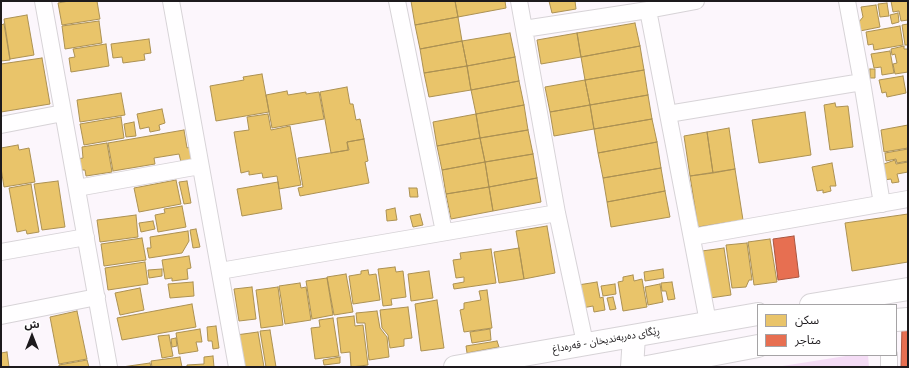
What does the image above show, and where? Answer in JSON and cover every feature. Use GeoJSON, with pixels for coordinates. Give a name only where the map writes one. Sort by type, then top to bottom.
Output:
{"type":"FeatureCollection","features":[{"type":"Feature","properties":{"kind":"main road"},"geometry":{"type":"LineString","coordinates":[[817,304],[908,289]]}},
{"type":"Feature","properties":{"kind":"main road","name":"ڕێگای دەربەندیخان - قەرەداغ"},"geometry":{"type":"LineString","coordinates":[[455,367],[585,343],[634,337],[708,322],[757,314]]}},
{"type":"Feature","properties":{"kind":"main road"},"geometry":{"type":"LineString","coordinates":[[897,320],[908,319]]}},
{"type":"Feature","properties":{"kind":"main road"},"geometry":{"type":"LineString","coordinates":[[667,330],[656,366],[757,346]]}},
{"type":"Feature","properties":{"kind":"main road"},"geometry":{"type":"LineString","coordinates":[[632,367],[634,337]]}},
{"type":"Feature","properties":{"kind":"street"},"geometry":{"type":"LineString","coordinates":[[43,1],[109,367]]}},
{"type":"Feature","properties":{"kind":"street"},"geometry":{"type":"LineString","coordinates":[[171,1],[237,367]]}},
{"type":"Feature","properties":{"kind":"street"},"geometry":{"type":"LineString","coordinates":[[396,1],[444,232]]}},
{"type":"Feature","properties":{"kind":"street"},"geometry":{"type":"LineString","coordinates":[[519,1],[557,213],[585,343]]}},
{"type":"Feature","properties":{"kind":"street"},"geometry":{"type":"LineString","coordinates":[[524,29],[696,1]]}},
{"type":"Feature","properties":{"kind":"street"},"geometry":{"type":"LineString","coordinates":[[847,1],[882,204]]}},
{"type":"Feature","properties":{"kind":"street"},"geometry":{"type":"LineString","coordinates":[[648,10],[708,322]]}},
{"type":"Feature","properties":{"kind":"street"},"geometry":{"type":"LineString","coordinates":[[668,114],[862,82]]}},
{"type":"Feature","properties":{"kind":"street"},"geometry":{"type":"LineString","coordinates":[[1,125],[63,113]]}},
{"type":"Feature","properties":{"kind":"street"},"geometry":{"type":"LineString","coordinates":[[77,188],[200,166]]}},
{"type":"Feature","properties":{"kind":"street"},"geometry":{"type":"LineString","coordinates":[[692,237],[908,199]]}},
{"type":"Feature","properties":{"kind":"street"},"geometry":{"type":"LineString","coordinates":[[220,271],[557,213]]}},
{"type":"Feature","properties":{"kind":"street"},"geometry":{"type":"LineString","coordinates":[[1,252],[86,237]]}},
{"type":"Feature","properties":{"kind":"street"},"geometry":{"type":"LineString","coordinates":[[1,316],[97,298]]}},
{"type":"Feature","properties":{"kind":"street"},"geometry":{"type":"LineString","coordinates":[[889,356],[889,367]]}},
{"type":"Feature","properties":{"kind":"shaded area"},"geometry":{"type":"Polygon","coordinates":[[[846,356],[868,356],[869,367],[776,367],[846,356]]]}},
{"type":"Feature","properties":{"kind":"building: سكن"},"geometry":{"type":"Polygon","coordinates":[[[69,1],[97,1],[100,19],[62,25],[58,3],[69,1]]]}},
{"type":"Feature","properties":{"kind":"building: سكن"},"geometry":{"type":"Polygon","coordinates":[[[411,1],[455,1],[458,17],[415,25],[411,1]]]}},
{"type":"Feature","properties":{"kind":"building: سكن"},"geometry":{"type":"Polygon","coordinates":[[[455,1],[505,1],[506,8],[458,17],[455,1]]]}},
{"type":"Feature","properties":{"kind":"building: سكن"},"geometry":{"type":"Polygon","coordinates":[[[549,1],[575,1],[576,9],[552,13],[549,1]]]}},
{"type":"Feature","properties":{"kind":"building: سكن"},"geometry":{"type":"Polygon","coordinates":[[[891,1],[908,1],[908,20],[901,21],[899,11],[893,12],[891,1]]]}},
{"type":"Feature","properties":{"kind":"building: سكن"},"geometry":{"type":"Polygon","coordinates":[[[887,3],[889,16],[880,17],[878,4],[887,3]]]}},
{"type":"Feature","properties":{"kind":"building: سكن"},"geometry":{"type":"Polygon","coordinates":[[[876,5],[880,27],[860,31],[858,23],[863,17],[861,7],[876,5]]]}},
{"type":"Feature","properties":{"kind":"building: سكن"},"geometry":{"type":"Polygon","coordinates":[[[898,13],[899,22],[892,24],[890,15],[898,13]]]}},
{"type":"Feature","properties":{"kind":"building: سكن"},"geometry":{"type":"Polygon","coordinates":[[[27,15],[34,55],[10,59],[4,19],[27,15]]]}},
{"type":"Feature","properties":{"kind":"building: سكن"},"geometry":{"type":"Polygon","coordinates":[[[458,17],[462,41],[420,49],[415,25],[458,17]]]}},
{"type":"Feature","properties":{"kind":"building: سكن"},"geometry":{"type":"Polygon","coordinates":[[[99,21],[102,43],[65,49],[62,26],[99,21]]]}},
{"type":"Feature","properties":{"kind":"building: سكن"},"geometry":{"type":"Polygon","coordinates":[[[635,23],[640,46],[581,57],[577,33],[635,23]]]}},
{"type":"Feature","properties":{"kind":"building: سكن"},"geometry":{"type":"Polygon","coordinates":[[[4,24],[10,60],[1,61],[1,25],[4,24]]]}},
{"type":"Feature","properties":{"kind":"building: سكن"},"geometry":{"type":"Polygon","coordinates":[[[908,24],[908,45],[905,45],[902,25],[908,24]]]}},
{"type":"Feature","properties":{"kind":"building: سكن"},"geometry":{"type":"Polygon","coordinates":[[[900,26],[903,45],[874,50],[873,44],[868,45],[866,32],[900,26]]]}},
{"type":"Feature","properties":{"kind":"building: سكن"},"geometry":{"type":"Polygon","coordinates":[[[510,33],[515,57],[467,66],[462,41],[510,33]]]}},
{"type":"Feature","properties":{"kind":"building: سكن"},"geometry":{"type":"Polygon","coordinates":[[[577,33],[581,57],[541,64],[537,40],[577,33]]]}},
{"type":"Feature","properties":{"kind":"building: سكن"},"geometry":{"type":"Polygon","coordinates":[[[149,39],[151,53],[144,54],[145,60],[123,63],[122,57],[113,58],[111,44],[149,39]]]}},
{"type":"Feature","properties":{"kind":"building: سكن"},"geometry":{"type":"Polygon","coordinates":[[[462,41],[467,66],[424,73],[420,49],[462,41]]]}},
{"type":"Feature","properties":{"kind":"building: سكن"},"geometry":{"type":"Polygon","coordinates":[[[106,44],[109,66],[71,72],[69,58],[75,57],[73,49],[106,44]]]}},
{"type":"Feature","properties":{"kind":"building: سكن"},"geometry":{"type":"Polygon","coordinates":[[[640,46],[644,70],[585,80],[581,57],[640,46]]]}},
{"type":"Feature","properties":{"kind":"building: سكن"},"geometry":{"type":"Polygon","coordinates":[[[904,46],[904,49],[908,49],[908,72],[895,74],[893,64],[897,63],[895,54],[892,55],[891,49],[904,46]]]}},
{"type":"Feature","properties":{"kind":"building: سكن"},"geometry":{"type":"Polygon","coordinates":[[[890,51],[894,73],[882,75],[881,67],[874,68],[871,54],[890,51]]]}},
{"type":"Feature","properties":{"kind":"building: سكن"},"geometry":{"type":"Polygon","coordinates":[[[515,57],[519,81],[471,90],[467,66],[515,57]]]}},
{"type":"Feature","properties":{"kind":"building: سكن"},"geometry":{"type":"Polygon","coordinates":[[[42,58],[50,104],[1,112],[1,64],[42,58]]]}},
{"type":"Feature","properties":{"kind":"building: سكن"},"geometry":{"type":"Polygon","coordinates":[[[467,66],[471,90],[429,97],[424,73],[467,66]]]}},
{"type":"Feature","properties":{"kind":"building: سكن"},"geometry":{"type":"Polygon","coordinates":[[[870,69],[875,69],[875,78],[870,78],[870,69]]]}},
{"type":"Feature","properties":{"kind":"building: سكن"},"geometry":{"type":"Polygon","coordinates":[[[644,70],[648,95],[590,105],[585,80],[644,70]]]}},
{"type":"Feature","properties":{"kind":"building: سكن"},"geometry":{"type":"Polygon","coordinates":[[[262,74],[269,112],[216,121],[210,86],[244,80],[243,77],[262,74]]]}},
{"type":"Feature","properties":{"kind":"building: سكن"},"geometry":{"type":"Polygon","coordinates":[[[903,76],[906,93],[887,97],[886,92],[882,93],[879,80],[903,76]]]}},
{"type":"Feature","properties":{"kind":"building: سكن"},"geometry":{"type":"Polygon","coordinates":[[[585,80],[590,105],[550,112],[545,87],[585,80]]]}},
{"type":"Feature","properties":{"kind":"building: سكن"},"geometry":{"type":"Polygon","coordinates":[[[519,81],[524,105],[476,114],[471,90],[519,81]]]}},
{"type":"Feature","properties":{"kind":"building: سكن"},"geometry":{"type":"Polygon","coordinates":[[[347,87],[350,104],[353,104],[356,120],[360,119],[364,139],[347,142],[348,150],[331,153],[320,92],[347,87]]]}},
{"type":"Feature","properties":{"kind":"building: سكن"},"geometry":{"type":"Polygon","coordinates":[[[287,91],[288,95],[306,92],[306,94],[319,92],[324,119],[272,128],[266,95],[287,91]]]}},
{"type":"Feature","properties":{"kind":"building: سكن"},"geometry":{"type":"Polygon","coordinates":[[[121,93],[125,115],[80,122],[77,100],[121,93]]]}},
{"type":"Feature","properties":{"kind":"building: سكن"},"geometry":{"type":"Polygon","coordinates":[[[648,95],[652,119],[594,129],[590,105],[648,95]]]}},
{"type":"Feature","properties":{"kind":"building: سكن"},"geometry":{"type":"Polygon","coordinates":[[[835,103],[836,107],[848,106],[853,147],[830,150],[824,105],[835,103]]]}},
{"type":"Feature","properties":{"kind":"building: سكن"},"geometry":{"type":"Polygon","coordinates":[[[524,105],[528,130],[480,138],[476,114],[524,105]]]}},
{"type":"Feature","properties":{"kind":"building: سكن"},"geometry":{"type":"Polygon","coordinates":[[[590,105],[594,129],[554,136],[550,112],[590,105]]]}},
{"type":"Feature","properties":{"kind":"building: سكن"},"geometry":{"type":"Polygon","coordinates":[[[162,109],[165,123],[159,125],[160,130],[150,132],[149,127],[140,129],[137,114],[162,109]]]}},
{"type":"Feature","properties":{"kind":"building: سكن"},"geometry":{"type":"Polygon","coordinates":[[[805,112],[811,155],[759,163],[752,120],[805,112]]]}},
{"type":"Feature","properties":{"kind":"building: سكن"},"geometry":{"type":"Polygon","coordinates":[[[268,114],[271,130],[290,126],[301,185],[279,189],[277,176],[263,178],[262,173],[249,175],[249,171],[241,173],[234,132],[249,130],[247,117],[268,114]]]}},
{"type":"Feature","properties":{"kind":"building: سكن"},"geometry":{"type":"Polygon","coordinates":[[[476,114],[480,138],[437,146],[433,122],[476,114]]]}},
{"type":"Feature","properties":{"kind":"building: سكن"},"geometry":{"type":"Polygon","coordinates":[[[121,117],[124,138],[84,145],[80,124],[121,117]]]}},
{"type":"Feature","properties":{"kind":"building: سكن"},"geometry":{"type":"Polygon","coordinates":[[[652,119],[657,142],[598,153],[594,129],[652,119]]]}},
{"type":"Feature","properties":{"kind":"building: سكن"},"geometry":{"type":"Polygon","coordinates":[[[134,122],[136,136],[126,137],[124,124],[134,122]]]}},
{"type":"Feature","properties":{"kind":"building: سكن"},"geometry":{"type":"Polygon","coordinates":[[[908,125],[908,148],[884,152],[881,130],[908,125]]]}},
{"type":"Feature","properties":{"kind":"building: سكن"},"geometry":{"type":"Polygon","coordinates":[[[729,128],[735,169],[713,173],[707,132],[729,128]]]}},
{"type":"Feature","properties":{"kind":"building: سكن"},"geometry":{"type":"Polygon","coordinates":[[[184,130],[187,148],[190,147],[195,160],[181,162],[179,154],[154,158],[155,164],[113,171],[108,143],[184,130]]]}},
{"type":"Feature","properties":{"kind":"building: سكن"},"geometry":{"type":"Polygon","coordinates":[[[528,130],[533,154],[485,162],[480,138],[528,130]]]}},
{"type":"Feature","properties":{"kind":"building: سكن"},"geometry":{"type":"Polygon","coordinates":[[[707,132],[713,173],[690,176],[684,136],[707,132]]]}},
{"type":"Feature","properties":{"kind":"building: سكن"},"geometry":{"type":"Polygon","coordinates":[[[480,138],[485,162],[442,170],[437,146],[480,138]]]}},
{"type":"Feature","properties":{"kind":"building: سكن"},"geometry":{"type":"Polygon","coordinates":[[[364,139],[368,161],[365,162],[369,183],[300,196],[298,188],[303,187],[298,158],[349,150],[347,142],[364,139]]]}},
{"type":"Feature","properties":{"kind":"building: سكن"},"geometry":{"type":"Polygon","coordinates":[[[657,142],[661,168],[603,178],[598,153],[657,142]]]}},
{"type":"Feature","properties":{"kind":"building: سكن"},"geometry":{"type":"Polygon","coordinates":[[[107,143],[112,172],[86,176],[85,170],[79,170],[77,159],[83,158],[82,147],[107,143]]]}},
{"type":"Feature","properties":{"kind":"building: سكن"},"geometry":{"type":"Polygon","coordinates":[[[18,145],[19,150],[29,148],[35,182],[4,187],[1,168],[1,148],[18,145]]]}},
{"type":"Feature","properties":{"kind":"building: سكن"},"geometry":{"type":"Polygon","coordinates":[[[908,149],[908,161],[897,163],[896,159],[886,161],[885,153],[908,149]]]}},
{"type":"Feature","properties":{"kind":"building: سكن"},"geometry":{"type":"Polygon","coordinates":[[[533,154],[537,178],[489,187],[485,162],[533,154]]]}},
{"type":"Feature","properties":{"kind":"building: سكن"},"geometry":{"type":"Polygon","coordinates":[[[895,160],[896,164],[908,162],[908,172],[897,174],[899,182],[892,183],[891,179],[884,180],[881,165],[895,160]]]}},
{"type":"Feature","properties":{"kind":"building: سكن"},"geometry":{"type":"Polygon","coordinates":[[[485,162],[489,187],[446,194],[442,170],[485,162]]]}},
{"type":"Feature","properties":{"kind":"building: سكن"},"geometry":{"type":"Polygon","coordinates":[[[832,163],[836,186],[830,186],[831,191],[823,193],[823,190],[817,191],[812,167],[832,163]]]}},
{"type":"Feature","properties":{"kind":"building: سكن"},"geometry":{"type":"Polygon","coordinates":[[[661,168],[665,191],[607,202],[603,178],[661,168]]]}},
{"type":"Feature","properties":{"kind":"building: سكن"},"geometry":{"type":"Polygon","coordinates":[[[735,169],[743,220],[698,227],[690,176],[735,169]]]}},
{"type":"Feature","properties":{"kind":"building: سكن"},"geometry":{"type":"Polygon","coordinates":[[[537,178],[541,202],[493,211],[489,187],[537,178]]]}},
{"type":"Feature","properties":{"kind":"building: سكن"},"geometry":{"type":"Polygon","coordinates":[[[176,180],[181,204],[139,212],[134,188],[176,180]]]}},
{"type":"Feature","properties":{"kind":"building: سكن"},"geometry":{"type":"Polygon","coordinates":[[[58,181],[65,227],[42,230],[34,184],[58,181]]]}},
{"type":"Feature","properties":{"kind":"building: سكن"},"geometry":{"type":"Polygon","coordinates":[[[187,181],[191,203],[184,204],[179,182],[187,181]]]}},
{"type":"Feature","properties":{"kind":"building: سكن"},"geometry":{"type":"Polygon","coordinates":[[[278,182],[282,209],[242,216],[237,189],[278,182]]]}},
{"type":"Feature","properties":{"kind":"building: سكن"},"geometry":{"type":"Polygon","coordinates":[[[31,184],[39,232],[27,234],[26,230],[17,232],[9,188],[31,184]]]}},
{"type":"Feature","properties":{"kind":"building: سكن"},"geometry":{"type":"Polygon","coordinates":[[[489,187],[493,211],[451,219],[446,194],[489,187]]]}},
{"type":"Feature","properties":{"kind":"building: سكن"},"geometry":{"type":"Polygon","coordinates":[[[409,188],[417,188],[418,197],[410,197],[409,188]]]}},
{"type":"Feature","properties":{"kind":"building: سكن"},"geometry":{"type":"Polygon","coordinates":[[[665,191],[670,217],[611,227],[607,202],[665,191]]]}},
{"type":"Feature","properties":{"kind":"building: سكن"},"geometry":{"type":"Polygon","coordinates":[[[182,206],[186,227],[158,232],[155,215],[165,213],[164,209],[182,206]]]}},
{"type":"Feature","properties":{"kind":"building: سكن"},"geometry":{"type":"Polygon","coordinates":[[[395,208],[397,220],[387,221],[386,210],[395,208]]]}},
{"type":"Feature","properties":{"kind":"building: سكن"},"geometry":{"type":"Polygon","coordinates":[[[420,214],[423,225],[413,227],[410,216],[420,214]]]}},
{"type":"Feature","properties":{"kind":"building: سكن"},"geometry":{"type":"Polygon","coordinates":[[[908,214],[908,262],[852,271],[845,223],[908,214]]]}},
{"type":"Feature","properties":{"kind":"building: سكن"},"geometry":{"type":"Polygon","coordinates":[[[136,215],[138,237],[100,242],[97,220],[136,215]]]}},
{"type":"Feature","properties":{"kind":"building: سكن"},"geometry":{"type":"Polygon","coordinates":[[[153,221],[155,229],[141,232],[139,223],[153,221]]]}},
{"type":"Feature","properties":{"kind":"building: سكن"},"geometry":{"type":"Polygon","coordinates":[[[547,226],[555,273],[524,279],[516,231],[547,226]]]}},
{"type":"Feature","properties":{"kind":"building: سكن"},"geometry":{"type":"Polygon","coordinates":[[[196,229],[200,247],[193,248],[190,230],[196,229]]]}},
{"type":"Feature","properties":{"kind":"building: سكن"},"geometry":{"type":"Polygon","coordinates":[[[188,231],[189,241],[182,253],[149,258],[147,248],[151,248],[150,237],[188,231]]]}},
{"type":"Feature","properties":{"kind":"building: سكن"},"geometry":{"type":"Polygon","coordinates":[[[142,238],[146,260],[104,266],[101,244],[142,238]]]}},
{"type":"Feature","properties":{"kind":"building: سكن"},"geometry":{"type":"Polygon","coordinates":[[[770,239],[777,282],[754,285],[748,242],[770,239]]]}},
{"type":"Feature","properties":{"kind":"building: سكن"},"geometry":{"type":"Polygon","coordinates":[[[747,243],[752,280],[749,280],[746,287],[732,288],[726,245],[747,243]]]}},
{"type":"Feature","properties":{"kind":"building: سكن"},"geometry":{"type":"Polygon","coordinates":[[[519,248],[524,279],[499,283],[494,252],[519,248]]]}},
{"type":"Feature","properties":{"kind":"building: سكن"},"geometry":{"type":"Polygon","coordinates":[[[724,248],[731,295],[710,298],[702,251],[724,248]]]}},
{"type":"Feature","properties":{"kind":"building: سكن"},"geometry":{"type":"Polygon","coordinates":[[[491,249],[496,283],[454,289],[453,284],[464,282],[464,277],[456,278],[453,260],[461,259],[460,253],[491,249]]]}},
{"type":"Feature","properties":{"kind":"building: سكن"},"geometry":{"type":"Polygon","coordinates":[[[189,256],[191,268],[187,269],[188,279],[172,281],[172,278],[165,279],[162,260],[189,256]]]}},
{"type":"Feature","properties":{"kind":"building: سكن"},"geometry":{"type":"Polygon","coordinates":[[[145,262],[148,284],[108,290],[105,268],[145,262]]]}},
{"type":"Feature","properties":{"kind":"building: سكن"},"geometry":{"type":"Polygon","coordinates":[[[395,267],[396,272],[403,271],[406,297],[391,299],[392,305],[383,306],[378,269],[395,267]]]}},
{"type":"Feature","properties":{"kind":"building: سكن"},"geometry":{"type":"Polygon","coordinates":[[[162,269],[162,276],[149,278],[148,270],[162,269]]]}},
{"type":"Feature","properties":{"kind":"building: سكن"},"geometry":{"type":"Polygon","coordinates":[[[663,269],[664,278],[645,281],[644,272],[663,269]]]}},
{"type":"Feature","properties":{"kind":"building: سكن"},"geometry":{"type":"Polygon","coordinates":[[[368,270],[369,275],[376,274],[380,300],[353,304],[349,276],[361,274],[361,271],[368,270]]]}},
{"type":"Feature","properties":{"kind":"building: سكن"},"geometry":{"type":"Polygon","coordinates":[[[429,271],[433,298],[411,301],[408,274],[429,271]]]}},
{"type":"Feature","properties":{"kind":"building: سكن"},"geometry":{"type":"Polygon","coordinates":[[[346,274],[353,312],[334,315],[327,277],[346,274]]]}},
{"type":"Feature","properties":{"kind":"building: سكن"},"geometry":{"type":"Polygon","coordinates":[[[633,275],[634,281],[642,279],[647,307],[623,311],[618,282],[623,281],[623,277],[633,275]]]}},
{"type":"Feature","properties":{"kind":"building: سكن"},"geometry":{"type":"Polygon","coordinates":[[[327,278],[333,315],[312,319],[306,281],[327,278]]]}},
{"type":"Feature","properties":{"kind":"building: سكن"},"geometry":{"type":"Polygon","coordinates":[[[193,282],[194,296],[170,298],[168,284],[193,282]]]}},
{"type":"Feature","properties":{"kind":"building: سكن"},"geometry":{"type":"Polygon","coordinates":[[[597,282],[600,298],[603,297],[605,310],[594,312],[593,306],[582,308],[578,285],[597,282]]]}},
{"type":"Feature","properties":{"kind":"building: سكن"},"geometry":{"type":"Polygon","coordinates":[[[672,282],[675,299],[668,300],[666,291],[662,291],[661,283],[672,282]]]}},
{"type":"Feature","properties":{"kind":"building: سكن"},"geometry":{"type":"Polygon","coordinates":[[[300,283],[301,288],[306,287],[311,320],[285,324],[279,286],[300,283]]]}},
{"type":"Feature","properties":{"kind":"building: سكن"},"geometry":{"type":"Polygon","coordinates":[[[615,284],[616,294],[603,296],[601,286],[615,284]]]}},
{"type":"Feature","properties":{"kind":"building: سكن"},"geometry":{"type":"Polygon","coordinates":[[[660,284],[663,302],[648,305],[645,287],[660,284]]]}},
{"type":"Feature","properties":{"kind":"building: سكن"},"geometry":{"type":"Polygon","coordinates":[[[252,287],[256,319],[239,321],[234,289],[252,287]]]}},
{"type":"Feature","properties":{"kind":"building: سكن"},"geometry":{"type":"Polygon","coordinates":[[[278,287],[283,325],[261,328],[256,290],[278,287]]]}},
{"type":"Feature","properties":{"kind":"building: سكن"},"geometry":{"type":"Polygon","coordinates":[[[140,288],[144,310],[120,315],[115,293],[140,288]]]}},
{"type":"Feature","properties":{"kind":"building: سكن"},"geometry":{"type":"Polygon","coordinates":[[[487,290],[492,328],[464,332],[460,310],[464,309],[464,303],[481,300],[479,291],[487,290]]]}},
{"type":"Feature","properties":{"kind":"building: سكن"},"geometry":{"type":"Polygon","coordinates":[[[613,297],[616,309],[610,310],[607,298],[613,297]]]}},
{"type":"Feature","properties":{"kind":"building: سكن"},"geometry":{"type":"Polygon","coordinates":[[[437,300],[444,348],[421,351],[415,304],[437,300]]]}},
{"type":"Feature","properties":{"kind":"building: سكن"},"geometry":{"type":"Polygon","coordinates":[[[192,304],[196,327],[122,340],[117,318],[192,304]]]}},
{"type":"Feature","properties":{"kind":"building: سكن"},"geometry":{"type":"Polygon","coordinates":[[[408,307],[412,338],[404,339],[404,346],[390,348],[388,335],[382,328],[380,310],[408,307]]]}},
{"type":"Feature","properties":{"kind":"building: سكن"},"geometry":{"type":"Polygon","coordinates":[[[77,311],[87,359],[59,364],[50,317],[77,311]]]}},
{"type":"Feature","properties":{"kind":"building: سكن"},"geometry":{"type":"Polygon","coordinates":[[[377,311],[380,328],[387,337],[389,357],[369,360],[365,323],[357,323],[356,313],[377,311]]]}},
{"type":"Feature","properties":{"kind":"building: سكن"},"geometry":{"type":"Polygon","coordinates":[[[354,316],[355,326],[363,325],[368,365],[351,367],[350,352],[341,353],[337,318],[354,316]]]}},
{"type":"Feature","properties":{"kind":"building: سكن"},"geometry":{"type":"Polygon","coordinates":[[[333,318],[339,356],[315,359],[311,328],[320,327],[319,320],[333,318]]]}},
{"type":"Feature","properties":{"kind":"building: سكن"},"geometry":{"type":"Polygon","coordinates":[[[216,326],[219,348],[213,349],[212,341],[208,341],[207,327],[216,326]]]}},
{"type":"Feature","properties":{"kind":"building: سكن"},"geometry":{"type":"Polygon","coordinates":[[[200,329],[202,342],[196,342],[198,351],[179,354],[176,333],[200,329]]]}},
{"type":"Feature","properties":{"kind":"building: سكن"},"geometry":{"type":"Polygon","coordinates":[[[490,329],[491,340],[472,343],[470,332],[490,329]]]}},
{"type":"Feature","properties":{"kind":"building: سكن"},"geometry":{"type":"Polygon","coordinates":[[[270,330],[276,367],[266,367],[260,331],[270,330]]]}},
{"type":"Feature","properties":{"kind":"building: سكن"},"geometry":{"type":"Polygon","coordinates":[[[258,332],[264,367],[242,367],[236,335],[258,332]]]}},
{"type":"Feature","properties":{"kind":"building: سكن"},"geometry":{"type":"Polygon","coordinates":[[[169,335],[173,356],[162,358],[158,336],[169,335]]]}},
{"type":"Feature","properties":{"kind":"building: سكن"},"geometry":{"type":"Polygon","coordinates":[[[176,338],[177,346],[172,347],[171,339],[176,338]]]}},
{"type":"Feature","properties":{"kind":"building: سكن"},"geometry":{"type":"Polygon","coordinates":[[[497,341],[499,347],[467,353],[466,346],[497,341]]]}},
{"type":"Feature","properties":{"kind":"building: سكن"},"geometry":{"type":"Polygon","coordinates":[[[7,352],[9,367],[1,367],[1,353],[7,352]]]}},
{"type":"Feature","properties":{"kind":"building: سكن"},"geometry":{"type":"Polygon","coordinates":[[[213,356],[214,367],[187,367],[187,365],[204,364],[204,357],[213,356]]]}},
{"type":"Feature","properties":{"kind":"building: سكن"},"geometry":{"type":"Polygon","coordinates":[[[180,357],[182,367],[152,367],[151,361],[180,357]]]}},
{"type":"Feature","properties":{"kind":"building: سكن"},"geometry":{"type":"Polygon","coordinates":[[[340,357],[340,363],[324,365],[323,360],[340,357]]]}},
{"type":"Feature","properties":{"kind":"building: سكن"},"geometry":{"type":"Polygon","coordinates":[[[87,360],[89,367],[59,367],[59,365],[87,360]]]}},
{"type":"Feature","properties":{"kind":"building: سكن"},"geometry":{"type":"Polygon","coordinates":[[[150,363],[151,367],[122,367],[150,363]]]}},
{"type":"Feature","properties":{"kind":"building: متاجر"},"geometry":{"type":"Polygon","coordinates":[[[794,236],[799,277],[778,280],[773,239],[794,236]]]}},
{"type":"Feature","properties":{"kind":"building: متاجر"},"geometry":{"type":"Polygon","coordinates":[[[902,327],[908,327],[908,367],[901,367],[902,327]]]}}]}
